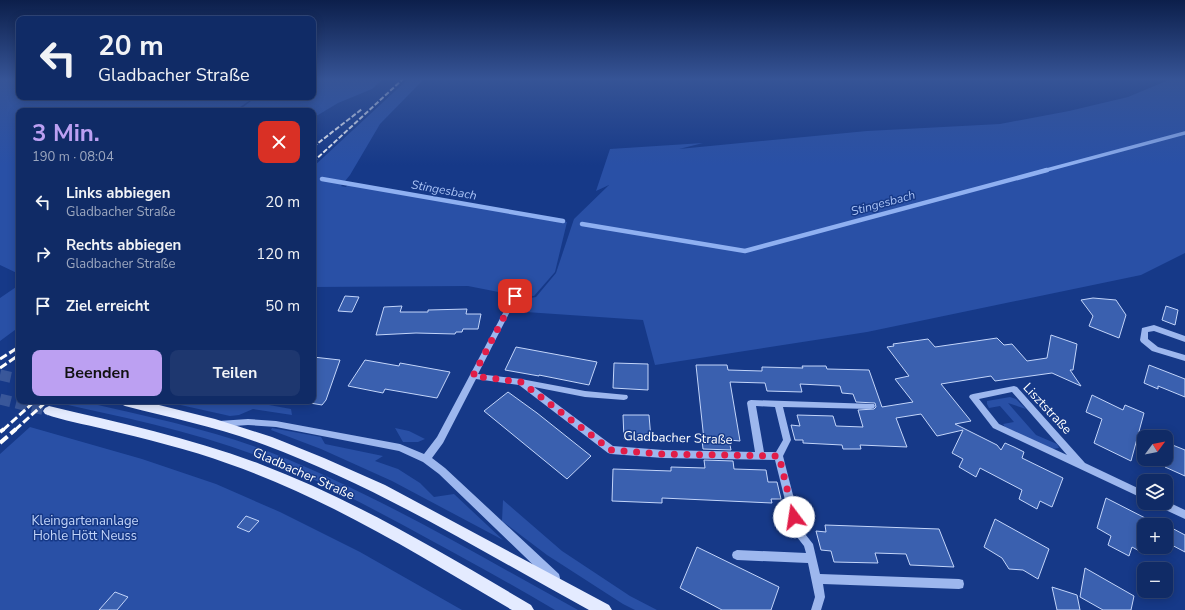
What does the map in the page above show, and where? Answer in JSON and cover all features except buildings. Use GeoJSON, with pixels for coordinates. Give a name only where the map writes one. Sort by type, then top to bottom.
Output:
{"type":"FeatureCollection","features":[{"type":"Feature","properties":{"kind":"main road","name":"Gladbacher Straße"},"geometry":{"type":"LineString","coordinates":[[138,404],[215,424],[268,441],[320,462],[380,489],[604,610]]}},
{"type":"Feature","properties":{"kind":"main road","name":"Gladbacher Straße"},"geometry":{"type":"LineString","coordinates":[[49,411],[206,450],[256,468],[362,516],[526,610]]}},
{"type":"Feature","properties":{"kind":"street"},"geometry":{"type":"LineString","coordinates":[[426,459],[440,440],[515,296]]}},
{"type":"Feature","properties":{"kind":"street"},"geometry":{"type":"LineString","coordinates":[[1185,339],[1154,328],[1145,330],[1144,334],[1144,340],[1155,349],[1185,358]]}},
{"type":"Feature","properties":{"kind":"street","name":"Gladbacher Straße"},"geometry":{"type":"LineString","coordinates":[[473,376],[521,382],[584,394],[624,397]]}},
{"type":"Feature","properties":{"kind":"street","name":"Gladbacher Straße"},"geometry":{"type":"LineString","coordinates":[[521,382],[611,450],[663,454],[779,456]]}},
{"type":"Feature","properties":{"kind":"street","name":"Lisztstraße"},"geometry":{"type":"LineString","coordinates":[[1082,466],[1014,389],[973,397],[996,426],[1137,492]]}},
{"type":"Feature","properties":{"kind":"street"},"geometry":{"type":"LineString","coordinates":[[760,455],[751,403],[871,406]]}},
{"type":"Feature","properties":{"kind":"street"},"geometry":{"type":"LineString","coordinates":[[778,404],[787,440],[779,456],[798,532],[808,544],[812,558],[820,597],[816,610]]}},
{"type":"Feature","properties":{"kind":"street","name":"Gladbacher Straße"},"geometry":{"type":"LineString","coordinates":[[215,424],[248,422],[276,424],[400,448],[426,459],[442,471],[565,588]]}},
{"type":"Feature","properties":{"kind":"street"},"geometry":{"type":"LineString","coordinates":[[1173,509],[1185,515]]}},
{"type":"Feature","properties":{"kind":"street"},"geometry":{"type":"LineString","coordinates":[[737,555],[812,558]]}},
{"type":"Feature","properties":{"kind":"street"},"geometry":{"type":"LineString","coordinates":[[816,579],[959,584]]}},
{"type":"Feature","properties":{"kind":"green space"},"geometry":{"type":"Polygon","coordinates":[[[0,107],[239,107],[16,108],[16,273],[0,265],[0,107]]]}},
{"type":"Feature","properties":{"kind":"green space"},"geometry":{"type":"Polygon","coordinates":[[[331,107],[316,116],[316,108],[242,108],[331,107]]]}},
{"type":"Feature","properties":{"kind":"green space"},"geometry":{"type":"Polygon","coordinates":[[[377,107],[396,107],[380,124],[350,175],[341,186],[346,187],[348,184],[567,222],[555,272],[534,296],[514,295],[468,286],[316,287],[316,164],[377,107]]]}},
{"type":"Feature","properties":{"kind":"green space"},"geometry":{"type":"Polygon","coordinates":[[[1084,107],[1185,107],[1185,253],[1141,275],[867,332],[655,365],[643,320],[511,311],[515,301],[536,297],[556,273],[574,219],[609,185],[596,191],[610,149],[703,143],[679,149],[867,131],[1000,124],[1084,107]]]}},
{"type":"Feature","properties":{"kind":"green space"},"geometry":{"type":"Polygon","coordinates":[[[16,287],[16,329],[0,341],[0,298],[16,287]]]}},
{"type":"Feature","properties":{"kind":"green space"},"geometry":{"type":"Polygon","coordinates":[[[1010,397],[1016,399],[1026,409],[1008,403],[1036,435],[1057,444],[1059,448],[1052,449],[1005,427],[1003,424],[1014,422],[1000,406],[989,408],[987,401],[1010,397]]]}},
{"type":"Feature","properties":{"kind":"green space"},"geometry":{"type":"Polygon","coordinates":[[[64,404],[94,404],[135,413],[227,437],[272,453],[389,507],[465,547],[578,610],[555,610],[372,509],[330,487],[288,468],[240,449],[132,419],[64,404]]]}},
{"type":"Feature","properties":{"kind":"green space"},"geometry":{"type":"Polygon","coordinates":[[[176,404],[264,404],[291,409],[292,415],[253,409],[239,415],[230,416],[176,404]]]}},
{"type":"Feature","properties":{"kind":"green space","name":"Kleingartenanlage Hohle Hött Neuss"},"geometry":{"type":"Polygon","coordinates":[[[30,427],[142,459],[216,484],[280,512],[360,552],[462,610],[0,610],[0,454],[30,427]]]}},
{"type":"Feature","properties":{"kind":"green space"},"geometry":{"type":"Polygon","coordinates":[[[272,428],[321,437],[325,444],[383,456],[375,461],[398,469],[420,483],[434,497],[454,494],[503,540],[392,481],[321,449],[271,430],[272,428]]]}},
{"type":"Feature","properties":{"kind":"green space"},"geometry":{"type":"Polygon","coordinates":[[[395,428],[409,431],[425,439],[418,442],[403,442],[395,428]]]}},
{"type":"Feature","properties":{"kind":"green space"},"geometry":{"type":"Polygon","coordinates":[[[503,500],[562,551],[630,596],[657,610],[635,610],[623,604],[547,555],[502,521],[503,500]]]}},
{"type":"Feature","properties":{"kind":"waterway","name":"Stingesbach"},"geometry":{"type":"LineString","coordinates":[[1043,171],[1185,133]]}},
{"type":"Feature","properties":{"kind":"waterway","name":"Stingesbach"},"geometry":{"type":"LineString","coordinates":[[582,224],[745,251],[1047,170]]}},
{"type":"Feature","properties":{"kind":"waterway","name":"Stingesbach"},"geometry":{"type":"LineString","coordinates":[[322,179],[563,221]]}},
{"type":"Feature","properties":{"kind":"tunnel"},"geometry":{"type":"LineString","coordinates":[[0,375],[16,378]]}},
{"type":"Feature","properties":{"kind":"tunnel"},"geometry":{"type":"LineString","coordinates":[[0,399],[16,403]]}},
{"type":"Feature","properties":{"kind":"tunnel"},"geometry":{"type":"LineString","coordinates":[[20,404],[49,411]]}},
{"type":"Feature","properties":{"kind":"railway"},"geometry":{"type":"LineString","coordinates":[[316,159],[372,107]]}},
{"type":"Feature","properties":{"kind":"railway"},"geometry":{"type":"LineString","coordinates":[[316,145],[362,109]]}},
{"type":"Feature","properties":{"kind":"railway"},"geometry":{"type":"LineString","coordinates":[[0,359],[16,349]]}},
{"type":"Feature","properties":{"kind":"railway"},"geometry":{"type":"LineString","coordinates":[[0,368],[16,357]]}},
{"type":"Feature","properties":{"kind":"railway"},"geometry":{"type":"LineString","coordinates":[[3,430],[32,404]]}},
{"type":"Feature","properties":{"kind":"railway"},"geometry":{"type":"LineString","coordinates":[[15,430],[44,404]]}},
{"type":"Feature","properties":{"kind":"railway"},"geometry":{"type":"LineString","coordinates":[[0,432],[4,429]]}},
{"type":"Feature","properties":{"kind":"railway"},"geometry":{"type":"LineString","coordinates":[[0,443],[16,429]]}},
{"type":"Feature","properties":{"kind":"route"},"geometry":{"type":"LineString","coordinates":[[515,296],[473,376],[521,382],[585,432],[611,450],[620,452],[663,454],[779,456],[794,517]]}}]}
